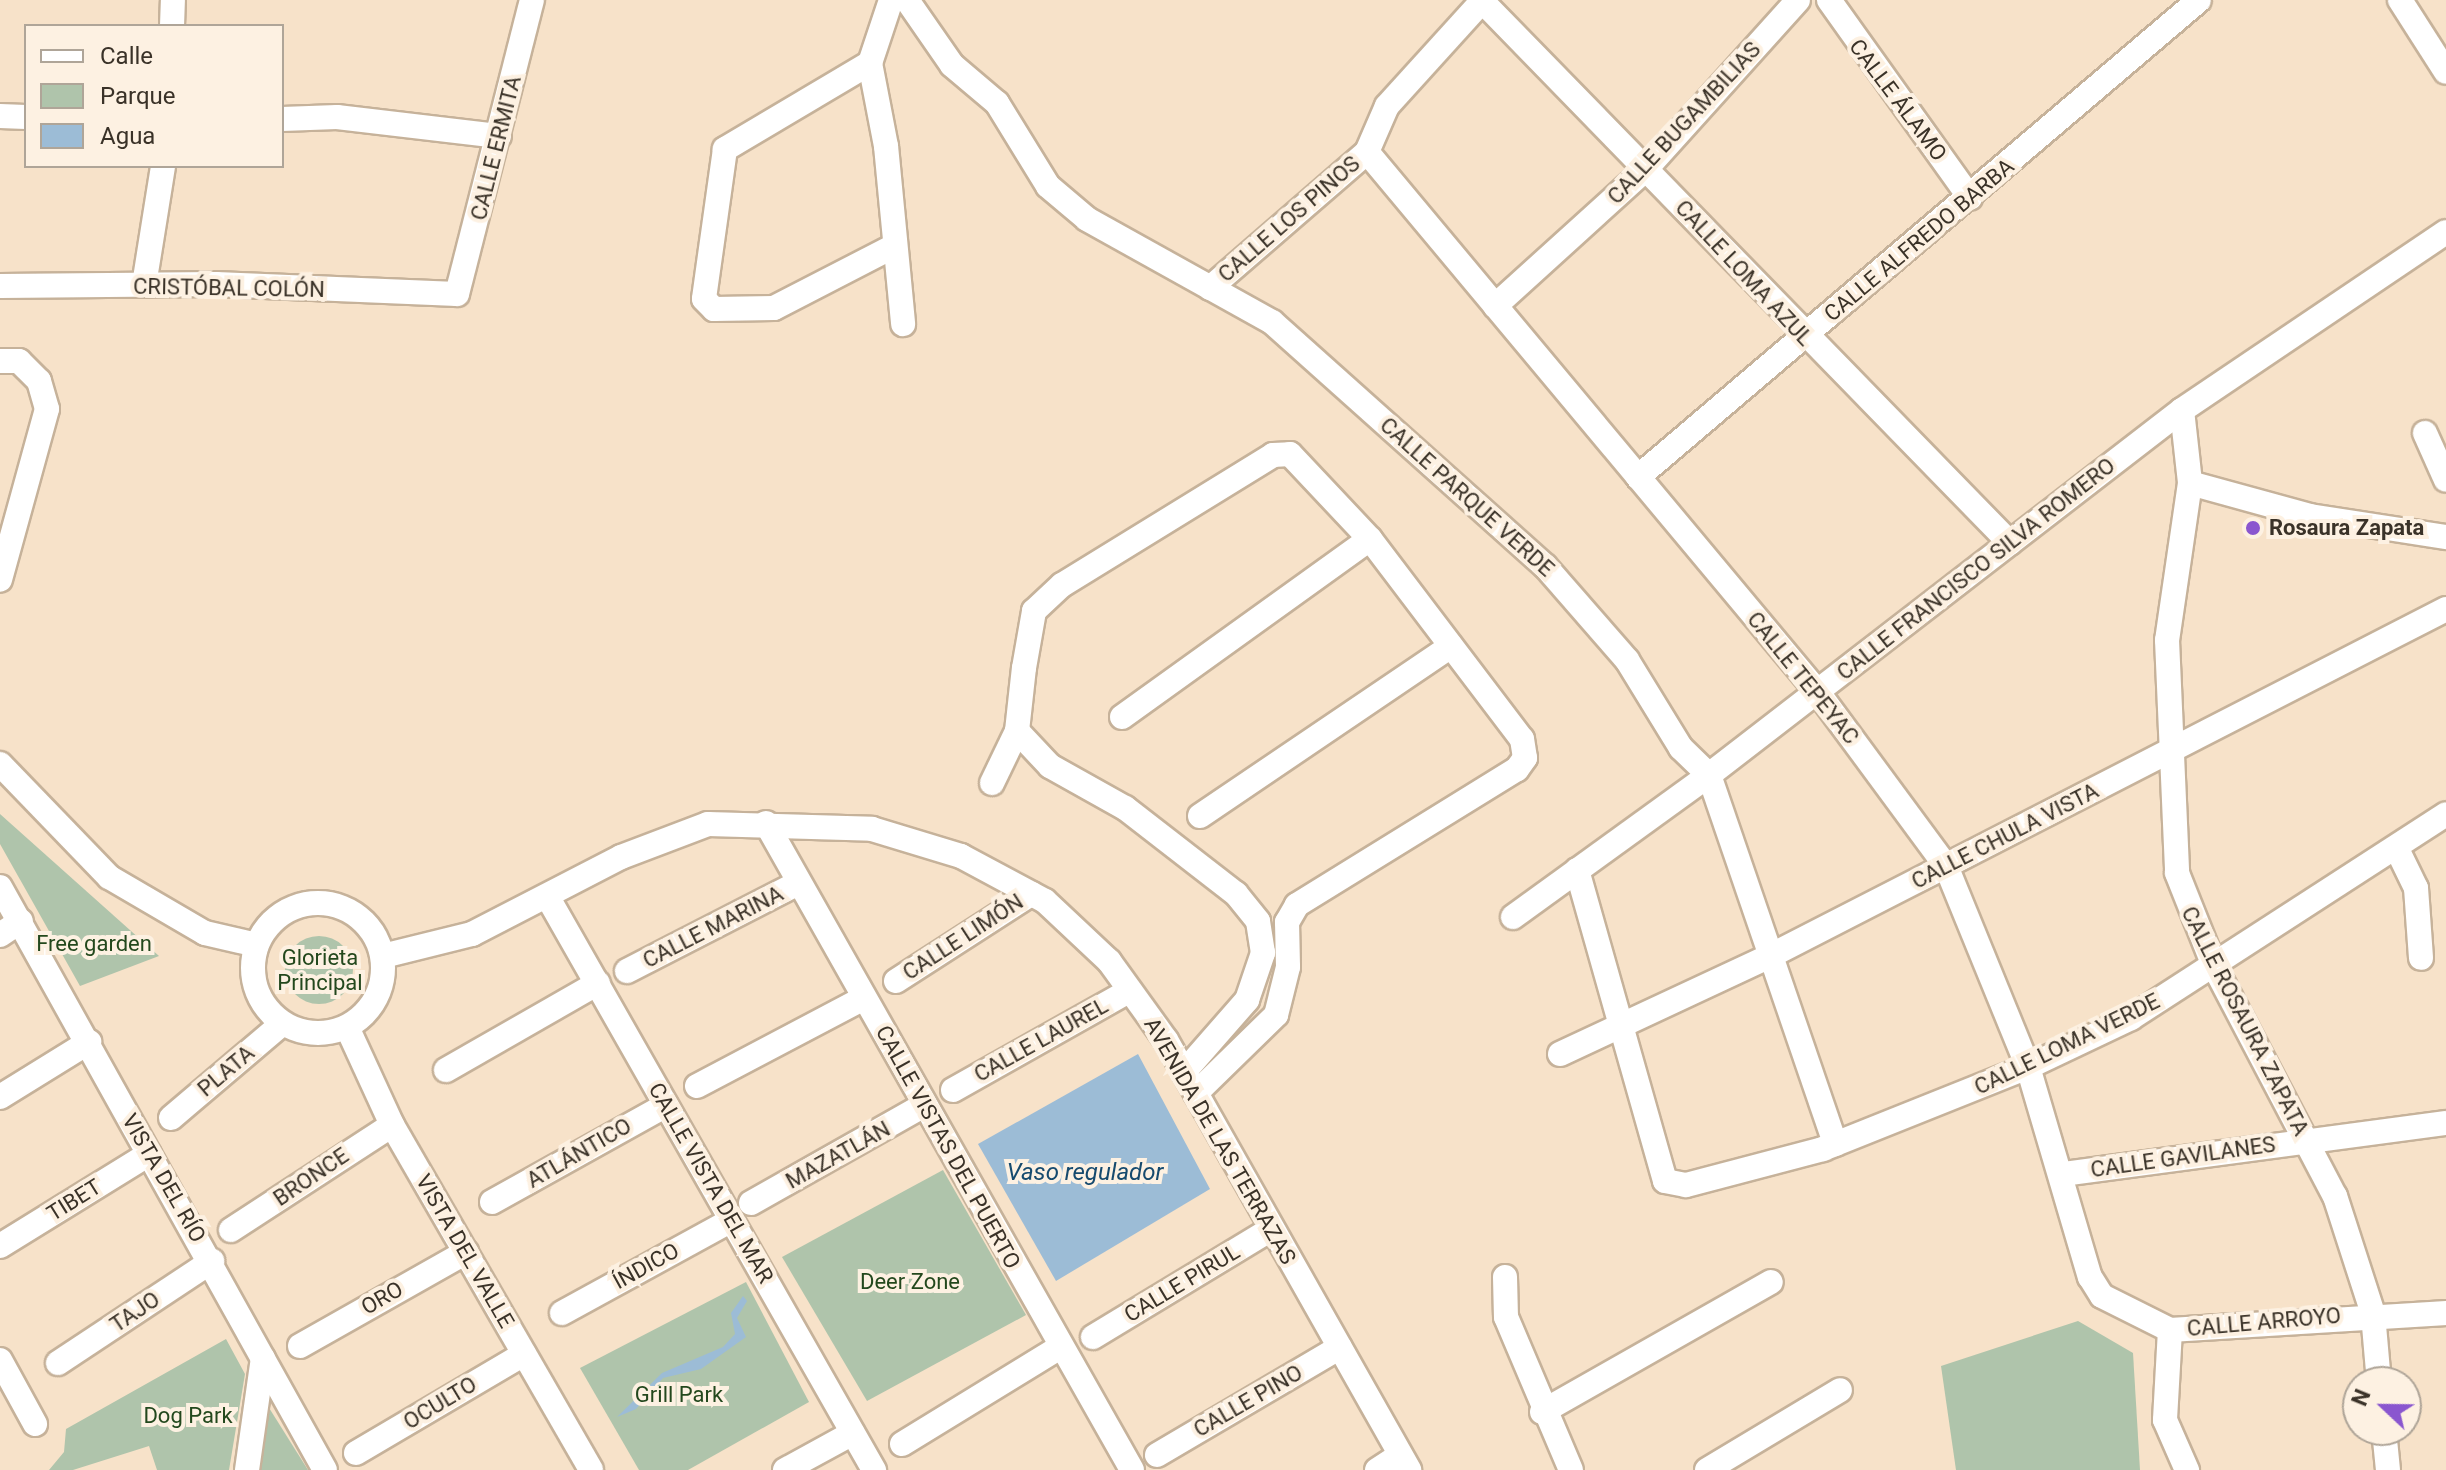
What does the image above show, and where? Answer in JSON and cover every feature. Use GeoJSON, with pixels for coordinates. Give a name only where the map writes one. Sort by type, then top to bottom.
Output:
{"type":"FeatureCollection","features":[{"type":"Feature","properties":{"kind":"street"},"geometry":{"type":"LineString","coordinates":[[172,24],[173,0]]}},
{"type":"Feature","properties":{"kind":"street","name":"CALLE ERMITA"},"geometry":{"type":"LineString","coordinates":[[457,294],[532,0]]}},
{"type":"Feature","properties":{"kind":"street"},"geometry":{"type":"LineString","coordinates":[[891,0],[870,63],[903,324]]}},
{"type":"Feature","properties":{"kind":"street","name":"CALLE PARQUE VERDE"},"geometry":{"type":"LineString","coordinates":[[907,0],[952,65],[997,103],[1048,186],[1087,219],[1272,322],[1545,566],[1627,660],[1681,748],[1709,775],[1835,1144]]}},
{"type":"Feature","properties":{"kind":"street","name":"CALLE LOS PINOS"},"geometry":{"type":"LineString","coordinates":[[1210,288],[1367,152],[1387,106],[1482,0]]}},
{"type":"Feature","properties":{"kind":"street","name":"CALLE LOMA AZUL"},"geometry":{"type":"LineString","coordinates":[[1482,0],[1803,337],[2010,543]]}},
{"type":"Feature","properties":{"kind":"street","name":"CALLE BUGAMBILIAS"},"geometry":{"type":"LineString","coordinates":[[1495,306],[1646,169],[1798,0]]}},
{"type":"Feature","properties":{"kind":"street","name":"CALLE ÁLAMO"},"geometry":{"type":"LineString","coordinates":[[1829,0],[1970,198]]}},
{"type":"Feature","properties":{"kind":"street","name":"CALLE ALFREDO BARBA"},"geometry":{"type":"LineString","coordinates":[[1638,477],[1970,198],[2199,0]]}},
{"type":"Feature","properties":{"kind":"street"},"geometry":{"type":"LineString","coordinates":[[2400,0],[2446,72]]}},
{"type":"Feature","properties":{"kind":"street"},"geometry":{"type":"LineString","coordinates":[[870,63],[725,149],[704,299],[714,309],[774,308],[894,246]]}},
{"type":"Feature","properties":{"kind":"street"},"geometry":{"type":"LineString","coordinates":[[0,116],[24,117]]}},
{"type":"Feature","properties":{"kind":"street"},"geometry":{"type":"LineString","coordinates":[[284,119],[337,117],[499,136]]}},
{"type":"Feature","properties":{"kind":"street","name":"CALLE TEPEYAC"},"geometry":{"type":"LineString","coordinates":[[1367,152],[1817,691],[1946,866],[2028,1067],[2063,1174],[2094,1287]]}},
{"type":"Feature","properties":{"kind":"street"},"geometry":{"type":"LineString","coordinates":[[144,285],[163,168]]}},
{"type":"Feature","properties":{"kind":"street","name":"CALLE FRANCISCO SILVA ROMERO"},"geometry":{"type":"LineString","coordinates":[[1513,917],[1709,775],[2182,410],[2446,232]]}},
{"type":"Feature","properties":{"kind":"street","name":"CRISTÓBAL COLÓN"},"geometry":{"type":"LineString","coordinates":[[0,286],[144,285],[457,294]]}},
{"type":"Feature","properties":{"kind":"street"},"geometry":{"type":"LineString","coordinates":[[0,580],[47,409],[39,381],[10,361]]}},
{"type":"Feature","properties":{"kind":"street","name":"CALLE ROSAURA ZAPATA"},"geometry":{"type":"LineString","coordinates":[[2182,410],[2190,483],[2167,640],[2178,883],[2214,966],[2335,1196],[2373,1314],[2378,1366]]}},
{"type":"Feature","properties":{"kind":"street"},"geometry":{"type":"LineString","coordinates":[[2425,433],[2446,480]]}},
{"type":"Feature","properties":{"kind":"street"},"geometry":{"type":"LineString","coordinates":[[992,783],[1017,731],[1034,611],[1062,585],[1273,455],[1290,454],[1302,463],[1370,539],[1522,739],[1525,758],[1517,769],[1290,913],[1288,967],[1276,1015],[1190,1082]]}},
{"type":"Feature","properties":{"kind":"street"},"geometry":{"type":"LineString","coordinates":[[2190,483],[2310,516],[2446,537]]}},
{"type":"Feature","properties":{"kind":"street"},"geometry":{"type":"LineString","coordinates":[[0,491],[25,490]]}},
{"type":"Feature","properties":{"kind":"street"},"geometry":{"type":"LineString","coordinates":[[1122,717],[1370,539]]}},
{"type":"Feature","properties":{"kind":"street","name":"CALLE CHULA VISTA"},"geometry":{"type":"LineString","coordinates":[[1560,1054],[1770,956],[2446,609]]}},
{"type":"Feature","properties":{"kind":"street"},"geometry":{"type":"LineString","coordinates":[[1200,816],[1451,646]]}},
{"type":"Feature","properties":{"kind":"street"},"geometry":{"type":"LineString","coordinates":[[1017,731],[1050,766],[1125,808],[1236,894],[1258,921],[1263,953],[1247,1000],[1190,1082]]}},
{"type":"Feature","properties":{"kind":"street"},"geometry":{"type":"LineString","coordinates":[[0,764],[109,877],[205,933],[257,945]]}},
{"type":"Feature","properties":{"kind":"street","name":"CALLE LOMA VERDE"},"geometry":{"type":"LineString","coordinates":[[1620,1026],[1665,1181],[1686,1185],[1835,1144],[2028,1067],[2131,1018],[2397,849],[2446,814]]}},
{"type":"Feature","properties":{"kind":"street","name":"CALLE VISTAS DEL PUERTO"},"geometry":{"type":"LineString","coordinates":[[766,823],[1124,1467]]}},
{"type":"Feature","properties":{"kind":"street","name":"AVENIDA DE LAS TERRAZAS"},"geometry":{"type":"LineString","coordinates":[[383,956],[472,934],[621,857],[708,824],[766,823],[872,829],[961,856],[1031,894],[1109,961],[1190,1082],[1405,1463]]}},
{"type":"Feature","properties":{"kind":"street"},"geometry":{"type":"LineString","coordinates":[[2397,849],[2416,888],[2421,958]]}},
{"type":"Feature","properties":{"kind":"street"},"geometry":{"type":"LineString","coordinates":[[1577,870],[1620,1026]]}},
{"type":"Feature","properties":{"kind":"street","name":"CALLE MARINA"},"geometry":{"type":"LineString","coordinates":[[627,971],[798,883]]}},
{"type":"Feature","properties":{"kind":"street","name":"VISTA DEL RÍO"},"geometry":{"type":"LineString","coordinates":[[0,887],[212,1261],[325,1470]]}},
{"type":"Feature","properties":{"kind":"street","name":"CALLE LIMÓN"},"geometry":{"type":"LineString","coordinates":[[896,981],[1031,894]]}},
{"type":"Feature","properties":{"kind":"street","name":"CALLE VISTA DEL MAR"},"geometry":{"type":"LineString","coordinates":[[547,896],[874,1470]]}},
{"type":"Feature","properties":{"kind":"street"},"geometry":{"type":"LineString","coordinates":[[324,902],[362,919],[383,956],[377,997],[347,1027],[325,1034],[282,1024],[256,989],[257,945],[284,912],[324,902]]}},
{"type":"Feature","properties":{"kind":"street"},"geometry":{"type":"LineString","coordinates":[[0,935],[21,921]]}},
{"type":"Feature","properties":{"kind":"street"},"geometry":{"type":"LineString","coordinates":[[446,1070],[598,983]]}},
{"type":"Feature","properties":{"kind":"street","name":"CALLE LAUREL"},"geometry":{"type":"LineString","coordinates":[[953,1090],[1129,991]]}},
{"type":"Feature","properties":{"kind":"street"},"geometry":{"type":"LineString","coordinates":[[697,1086],[864,998]]}},
{"type":"Feature","properties":{"kind":"street","name":"PLATA"},"geometry":{"type":"LineString","coordinates":[[171,1118],[282,1024]]}},
{"type":"Feature","properties":{"kind":"street","name":"VISTA DEL VALLE"},"geometry":{"type":"LineString","coordinates":[[347,1027],[392,1125],[590,1469]]}},
{"type":"Feature","properties":{"kind":"street"},"geometry":{"type":"LineString","coordinates":[[0,1097],[89,1042]]}},
{"type":"Feature","properties":{"kind":"street","name":"ATLÁNTICO"},"geometry":{"type":"LineString","coordinates":[[492,1202],[666,1105]]}},
{"type":"Feature","properties":{"kind":"street","name":"MAZATLÁN"},"geometry":{"type":"LineString","coordinates":[[751,1203],[924,1105]]}},
{"type":"Feature","properties":{"kind":"street","name":"CALLE GAVILANES"},"geometry":{"type":"LineString","coordinates":[[2063,1174],[2305,1139],[2446,1123]]}},
{"type":"Feature","properties":{"kind":"street","name":"BRONCE"},"geometry":{"type":"LineString","coordinates":[[231,1230],[392,1125]]}},
{"type":"Feature","properties":{"kind":"street","name":"TIBET"},"geometry":{"type":"LineString","coordinates":[[0,1246],[149,1154]]}},
{"type":"Feature","properties":{"kind":"street","name":"ÍNDICO"},"geometry":{"type":"LineString","coordinates":[[562,1313],[732,1220]]}},
{"type":"Feature","properties":{"kind":"street","name":"CALLE PIRUL"},"geometry":{"type":"LineString","coordinates":[[1093,1337],[1271,1229]]}},
{"type":"Feature","properties":{"kind":"street","name":"ORO"},"geometry":{"type":"LineString","coordinates":[[300,1346],[466,1252]]}},
{"type":"Feature","properties":{"kind":"street","name":"TAJO"},"geometry":{"type":"LineString","coordinates":[[58,1363],[212,1261]]}},
{"type":"Feature","properties":{"kind":"street"},"geometry":{"type":"LineString","coordinates":[[1505,1277],[1506,1317],[1542,1412],[1571,1470]]}},
{"type":"Feature","properties":{"kind":"street"},"geometry":{"type":"LineString","coordinates":[[1542,1412],[1771,1282]]}},
{"type":"Feature","properties":{"kind":"street","name":"CALLE ARROYO"},"geometry":{"type":"LineString","coordinates":[[2094,1287],[2170,1330],[2373,1314],[2446,1313]]}},
{"type":"Feature","properties":{"kind":"street"},"geometry":{"type":"LineString","coordinates":[[2170,1330],[2165,1420],[2187,1470]]}},
{"type":"Feature","properties":{"kind":"street"},"geometry":{"type":"LineString","coordinates":[[902,1444],[1060,1347]]}},
{"type":"Feature","properties":{"kind":"street","name":"CALLE PINO"},"geometry":{"type":"LineString","coordinates":[[1157,1455],[1340,1347]]}},
{"type":"Feature","properties":{"kind":"street","name":"OCULTO"},"geometry":{"type":"LineString","coordinates":[[356,1453],[524,1354]]}},
{"type":"Feature","properties":{"kind":"street"},"geometry":{"type":"LineString","coordinates":[[247,1470],[263,1358]]}},
{"type":"Feature","properties":{"kind":"street"},"geometry":{"type":"LineString","coordinates":[[4,1376],[35,1424]]}},
{"type":"Feature","properties":{"kind":"street"},"geometry":{"type":"LineString","coordinates":[[1707,1470],[1840,1390]]}},
{"type":"Feature","properties":{"kind":"street"},"geometry":{"type":"LineString","coordinates":[[785,1470],[853,1433]]}},
{"type":"Feature","properties":{"kind":"street"},"geometry":{"type":"LineString","coordinates":[[2386,1446],[2388,1470]]}},
{"type":"Feature","properties":{"kind":"street"},"geometry":{"type":"LineString","coordinates":[[1377,1470],[1405,1463]]}},
{"type":"Feature","properties":{"kind":"green space","name":"Free garden"},"geometry":{"type":"Polygon","coordinates":[[[0,814],[159,956],[80,986],[0,844],[0,814]]]}},
{"type":"Feature","properties":{"kind":"green space","name":"Glorieta Principal"},"geometry":{"type":"Polygon","coordinates":[[[319,936],[332,938],[343,946],[351,957],[351,983],[343,994],[332,1002],[319,1004],[306,1002],[295,994],[287,983],[285,970],[287,957],[295,946],[306,938],[319,936]]]}},
{"type":"Feature","properties":{"kind":"green space","name":"Deer Zone"},"geometry":{"type":"Polygon","coordinates":[[[943,1170],[1026,1315],[867,1401],[782,1257],[943,1170]]]}},
{"type":"Feature","properties":{"kind":"green space","name":"Grill Park"},"geometry":{"type":"Polygon","coordinates":[[[746,1282],[809,1402],[688,1470],[639,1470],[580,1368],[746,1282]]]}},
{"type":"Feature","properties":{"kind":"green space"},"geometry":{"type":"Polygon","coordinates":[[[2078,1321],[2133,1353],[2140,1470],[1956,1470],[1941,1366],[2078,1321]]]}},
{"type":"Feature","properties":{"kind":"green space","name":"Dog Park"},"geometry":{"type":"Polygon","coordinates":[[[226,1339],[245,1374],[229,1470],[157,1470],[149,1446],[73,1470],[49,1470],[64,1452],[66,1429],[226,1339]]]}},
{"type":"Feature","properties":{"kind":"green space"},"geometry":{"type":"Polygon","coordinates":[[[266,1403],[308,1470],[258,1470],[266,1403]]]}},
{"type":"Feature","properties":{"kind":"water","name":"Vaso regulador"},"geometry":{"type":"Polygon","coordinates":[[[1138,1054],[1210,1189],[1056,1281],[978,1144],[1138,1054]]]}},
{"type":"Feature","properties":{"kind":"water"},"geometry":{"type":"Polygon","coordinates":[[[743,1296],[747,1301],[737,1318],[746,1337],[701,1369],[663,1378],[636,1409],[617,1417],[662,1373],[723,1347],[735,1334],[731,1313],[743,1296]]]}},
{"type":"Feature","properties":{"kind":"place","name":"Rosaura Zapata"},"geometry":{"type":"Point","coordinates":[2253,528]}}]}
